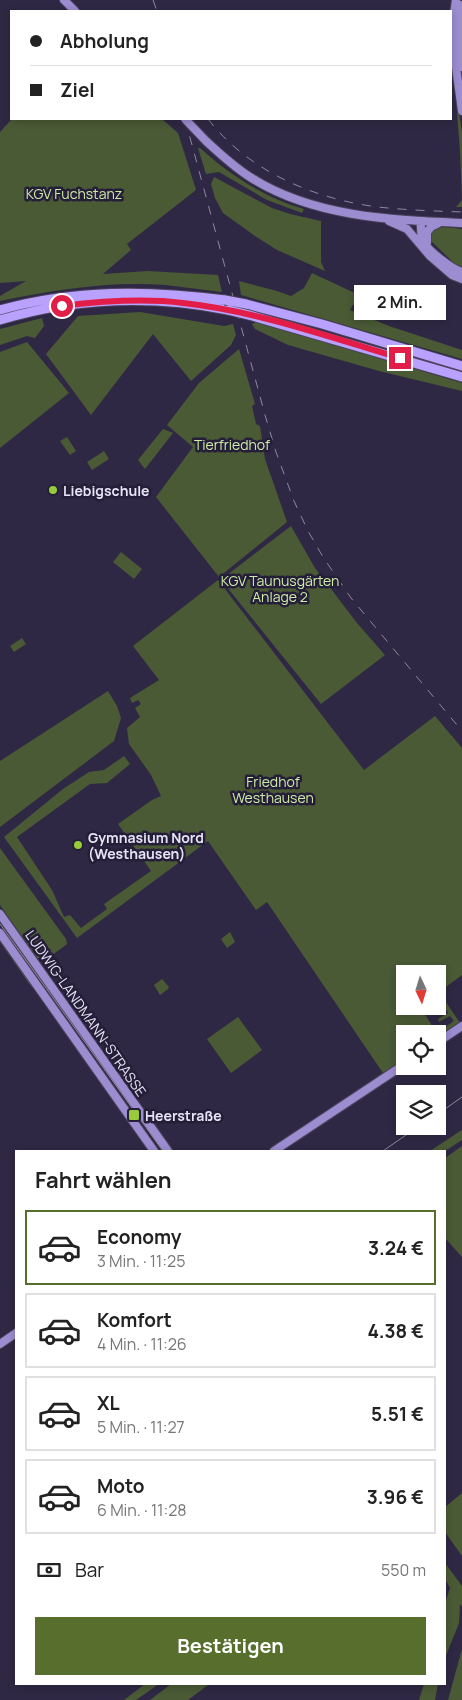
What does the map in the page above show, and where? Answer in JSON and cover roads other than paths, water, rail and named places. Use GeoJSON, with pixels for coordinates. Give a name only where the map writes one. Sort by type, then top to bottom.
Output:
{"type":"FeatureCollection","features":[{"type":"Feature","properties":{"kind":"highway"},"geometry":{"type":"LineString","coordinates":[[0,310],[46,300],[105,293],[164,293],[225,300],[322,324],[462,366]]}},
{"type":"Feature","properties":{"kind":"highway"},"geometry":{"type":"LineString","coordinates":[[0,320],[54,308],[121,300],[176,302],[249,315],[462,376]]}},
{"type":"Feature","properties":{"kind":"main road"},"geometry":{"type":"LineString","coordinates":[[64,0],[75,10]]}},
{"type":"Feature","properties":{"kind":"main road"},"geometry":{"type":"LineString","coordinates":[[456,0],[453,46],[462,111]]}},
{"type":"Feature","properties":{"kind":"main road"},"geometry":{"type":"LineString","coordinates":[[462,5],[456,22],[462,67]]}},
{"type":"Feature","properties":{"kind":"main road"},"geometry":{"type":"LineString","coordinates":[[186,120],[206,141],[243,172],[277,192],[300,201],[319,207],[378,217],[462,223]]}},
{"type":"Feature","properties":{"kind":"main road"},"geometry":{"type":"LineString","coordinates":[[378,217],[407,229],[418,244],[441,266],[452,275],[462,279]]}},
{"type":"Feature","properties":{"kind":"main road"},"geometry":{"type":"LineString","coordinates":[[415,239],[414,229],[420,221]]}},
{"type":"Feature","properties":{"kind":"main road"},"geometry":{"type":"LineString","coordinates":[[420,221],[423,240],[450,266],[462,272]]}},
{"type":"Feature","properties":{"kind":"main road"},"geometry":{"type":"LineString","coordinates":[[430,248],[427,232],[431,227],[443,222]]}},
{"type":"Feature","properties":{"kind":"main road","name":"LUDWIG-LANDMANN-STRASSE"},"geometry":{"type":"LineString","coordinates":[[0,914],[167,1150]]}},
{"type":"Feature","properties":{"kind":"main road","name":"LUDWIG-LANDMANN-STRASSE"},"geometry":{"type":"LineString","coordinates":[[0,934],[153,1150]]}},
{"type":"Feature","properties":{"kind":"main road"},"geometry":{"type":"LineString","coordinates":[[446,1037],[462,1026]]}},
{"type":"Feature","properties":{"kind":"main road"},"geometry":{"type":"LineString","coordinates":[[276,1150],[396,1070]]}},
{"type":"Feature","properties":{"kind":"main road"},"geometry":{"type":"LineString","coordinates":[[0,1344],[15,1334]]}},
{"type":"Feature","properties":{"kind":"tram line"},"geometry":{"type":"LineString","coordinates":[[0,924],[162,1150]]}},
{"type":"Feature","properties":{"kind":"tram line"},"geometry":{"type":"LineString","coordinates":[[446,1108],[462,1097]]}},
{"type":"Feature","properties":{"kind":"tram line"},"geometry":{"type":"LineString","coordinates":[[384,1150],[406,1135]]}},
{"type":"Feature","properties":{"kind":"railway"},"geometry":{"type":"LineString","coordinates":[[153,0],[157,10]]}},
{"type":"Feature","properties":{"kind":"railway"},"geometry":{"type":"LineString","coordinates":[[185,120],[265,415],[294,501],[323,557],[351,598],[462,731]]}},
{"type":"Feature","properties":{"kind":"railway"},"geometry":{"type":"LineString","coordinates":[[209,120],[242,154],[284,180],[307,189],[330,197],[378,207],[462,212]]}},
{"type":"Feature","properties":{"kind":"place","name":"Liebigschule"},"geometry":{"type":"Point","coordinates":[53,490]}},
{"type":"Feature","properties":{"kind":"place","name":"Gymnasium Nord (Westhausen)"},"geometry":{"type":"Point","coordinates":[78,845]}},
{"type":"Feature","properties":{"kind":"place","name":"Heerstraße"},"geometry":{"type":"Point","coordinates":[134,1115]}},
{"type":"Feature","properties":{"kind":"park label","name":"KGV Fuchstanz"},"geometry":{"type":"Point","coordinates":[74,193]}},
{"type":"Feature","properties":{"kind":"park label","name":"Tierfriedhof"},"geometry":{"type":"Point","coordinates":[232,444]}},
{"type":"Feature","properties":{"kind":"park label","name":"KGV Taunusgärten Anlage 2"},"geometry":{"type":"Point","coordinates":[280,588]}},
{"type":"Feature","properties":{"kind":"park label","name":"Friedhof Westhausen"},"geometry":{"type":"Point","coordinates":[273,790]}}]}
